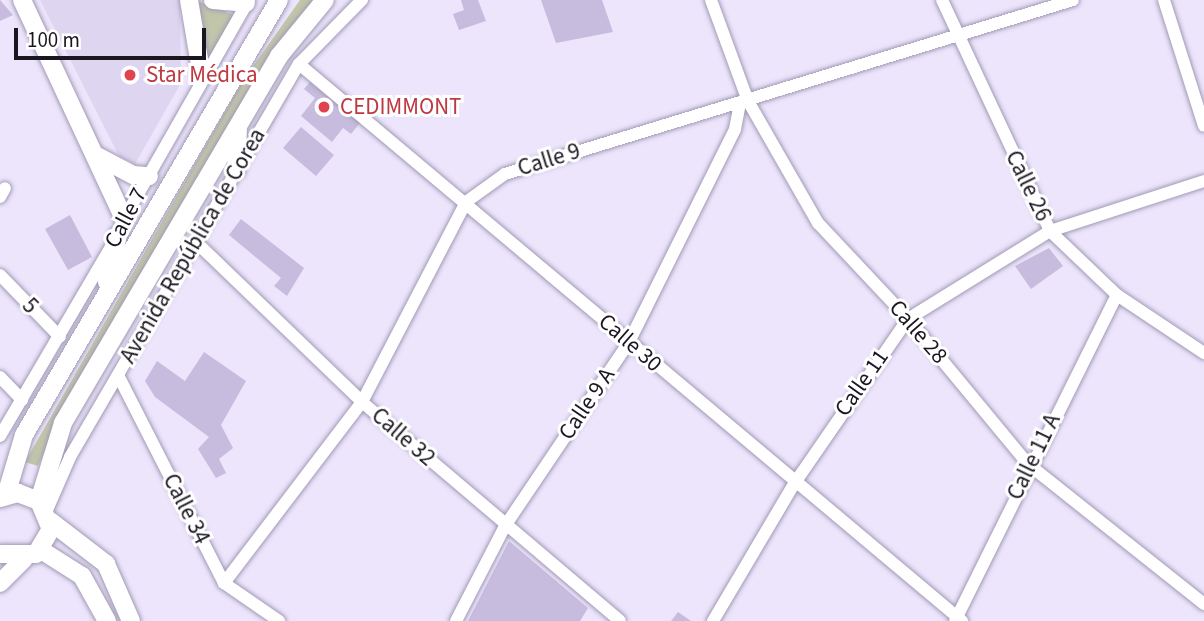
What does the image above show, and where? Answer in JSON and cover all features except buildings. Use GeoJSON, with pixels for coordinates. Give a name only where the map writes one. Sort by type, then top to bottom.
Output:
{"type":"FeatureCollection","features":[{"type":"Feature","properties":{"kind":"main road"},"geometry":{"type":"LineString","coordinates":[[22,0],[95,155],[121,226],[103,301]]}},
{"type":"Feature","properties":{"kind":"main road"},"geometry":{"type":"LineString","coordinates":[[189,0],[202,77]]}},
{"type":"Feature","properties":{"kind":"main road"},"geometry":{"type":"LineString","coordinates":[[213,0],[248,2]]}},
{"type":"Feature","properties":{"kind":"main road"},"geometry":{"type":"LineString","coordinates":[[131,621],[106,564],[45,511],[3,497],[24,435],[279,0]]}},
{"type":"Feature","properties":{"kind":"main road","name":"Avenida República de Corea"},"geometry":{"type":"LineString","coordinates":[[45,511],[63,423],[279,56],[325,0]]}},
{"type":"Feature","properties":{"kind":"main road"},"geometry":{"type":"LineString","coordinates":[[236,170],[239,124]]}},
{"type":"Feature","properties":{"kind":"main road"},"geometry":{"type":"LineString","coordinates":[[95,155],[133,175],[149,176]]}},
{"type":"Feature","properties":{"kind":"main road"},"geometry":{"type":"LineString","coordinates":[[41,550],[45,511]]}},
{"type":"Feature","properties":{"kind":"main road"},"geometry":{"type":"LineString","coordinates":[[0,583],[24,559],[41,550]]}},
{"type":"Feature","properties":{"kind":"main road"},"geometry":{"type":"LineString","coordinates":[[41,550],[82,576],[107,621]]}},
{"type":"Feature","properties":{"kind":"main road"},"geometry":{"type":"LineString","coordinates":[[0,554],[24,559]]}},
{"type":"Feature","properties":{"kind":"street","name":"Avenida República de Corea"},"geometry":{"type":"LineString","coordinates":[[45,511],[118,375],[299,64],[362,0]]}},
{"type":"Feature","properties":{"kind":"street","name":"Calle 28"},"geometry":{"type":"LineString","coordinates":[[711,0],[744,102],[818,223],[908,319],[1028,464],[1204,604]]}},
{"type":"Feature","properties":{"kind":"street","name":"Calle 26"},"geometry":{"type":"LineString","coordinates":[[942,0],[957,39],[1049,231],[1117,295],[1204,353]]}},
{"type":"Feature","properties":{"kind":"street","name":"Calle 9"},"geometry":{"type":"LineString","coordinates":[[224,583],[362,402],[466,202],[505,174],[957,39],[1073,0]]}},
{"type":"Feature","properties":{"kind":"street"},"geometry":{"type":"LineString","coordinates":[[1164,0],[1204,126]]}},
{"type":"Feature","properties":{"kind":"street","name":"Calle 7"},"geometry":{"type":"LineString","coordinates":[[0,436],[60,337],[202,77],[248,2]]}},
{"type":"Feature","properties":{"kind":"street","name":"Calle 30"},"geometry":{"type":"LineString","coordinates":[[299,64],[466,202],[794,484],[958,620]]}},
{"type":"Feature","properties":{"kind":"street","name":"Calle 9 A"},"geometry":{"type":"LineString","coordinates":[[456,621],[505,526],[629,342],[735,128],[744,102]]}},
{"type":"Feature","properties":{"kind":"street","name":"Calle 11"},"geometry":{"type":"LineString","coordinates":[[713,621],[794,484],[908,319],[1049,231],[1204,181]]}},
{"type":"Feature","properties":{"kind":"street","name":"Calle 32"},"geometry":{"type":"LineString","coordinates":[[196,242],[362,402],[620,621]]}},
{"type":"Feature","properties":{"kind":"street","name":"5"},"geometry":{"type":"LineString","coordinates":[[0,275],[60,337]]}},
{"type":"Feature","properties":{"kind":"street","name":"Calle 11 A"},"geometry":{"type":"LineString","coordinates":[[958,620],[1028,464],[1117,295]]}},
{"type":"Feature","properties":{"kind":"street","name":"Calle 34"},"geometry":{"type":"LineString","coordinates":[[118,375],[224,583],[279,621]]}},
{"type":"Feature","properties":{"kind":"street"},"geometry":{"type":"LineString","coordinates":[[0,377],[22,400]]}},
{"type":"Feature","properties":{"kind":"shaded area","name":"Star Médica"},"geometry":{"type":"Polygon","coordinates":[[[40,0],[180,0],[181,83],[135,164],[119,156],[40,0]]]}},
{"type":"Feature","properties":{"kind":"green space"},"geometry":{"type":"Polygon","coordinates":[[[195,0],[234,15],[206,62],[195,0]]]}},
{"type":"Feature","properties":{"kind":"green space"},"geometry":{"type":"Polygon","coordinates":[[[300,0],[317,0],[276,49],[57,422],[38,466],[25,462],[242,82],[300,0]]]}},
{"type":"Feature","properties":{"kind":"place","name":"Star Médica"},"geometry":{"type":"Point","coordinates":[130,75]}},
{"type":"Feature","properties":{"kind":"place","name":"CEDIMMONT"},"geometry":{"type":"Point","coordinates":[324,107]}}]}
